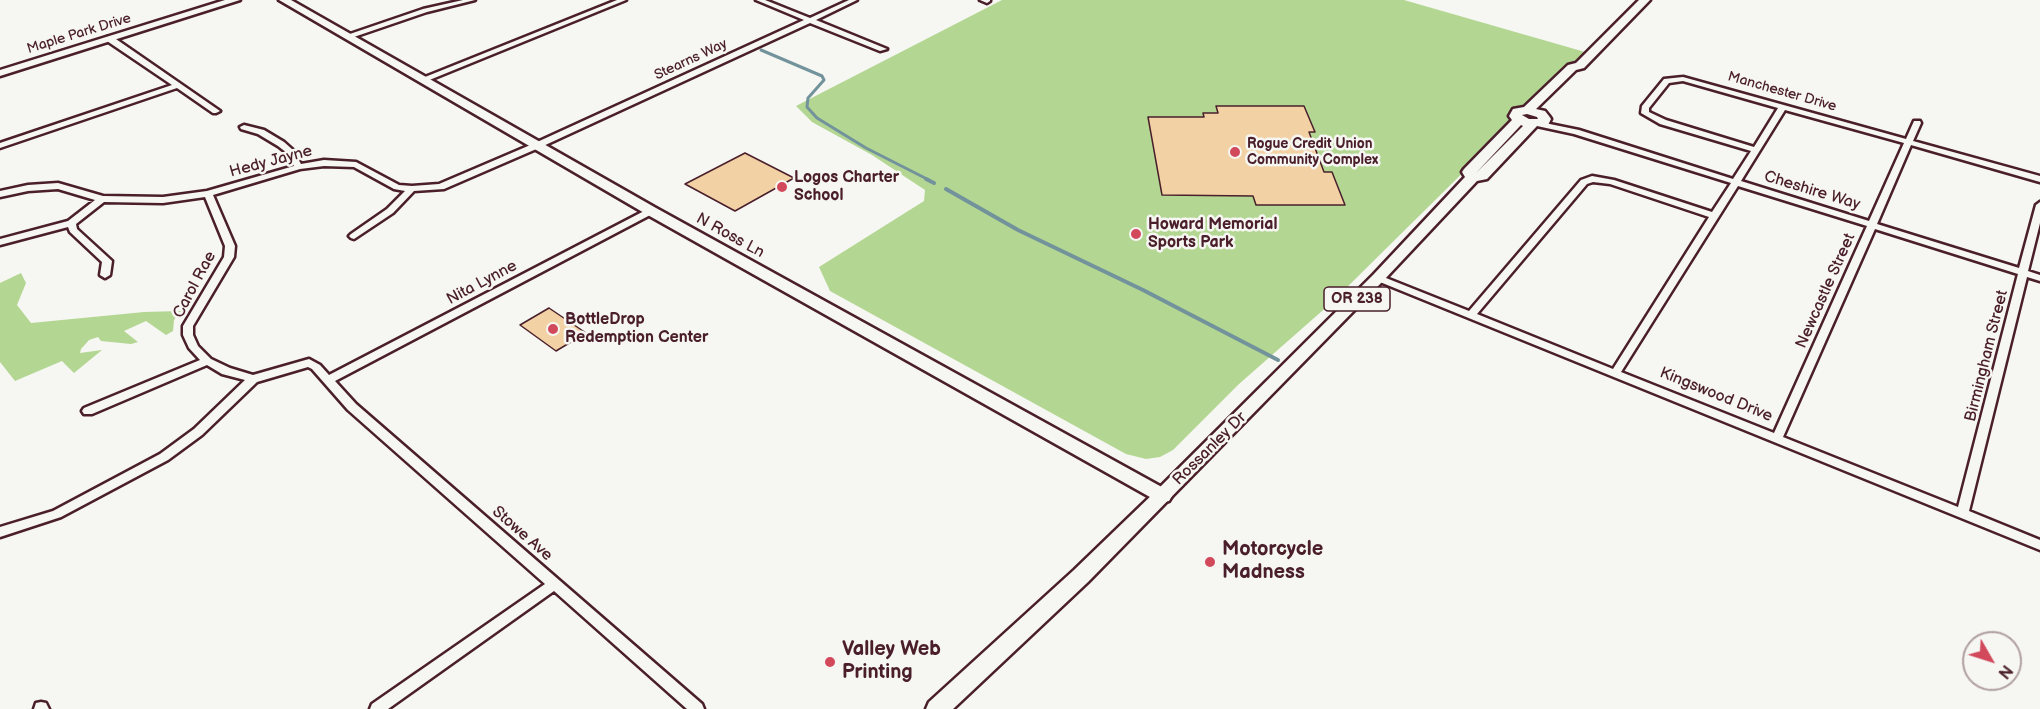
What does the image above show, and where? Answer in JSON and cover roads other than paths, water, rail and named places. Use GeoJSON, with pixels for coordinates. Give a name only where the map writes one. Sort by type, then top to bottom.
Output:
{"type":"FeatureCollection","features":[{"type":"Feature","properties":{"kind":"main road","name":"Maple Park Drive"},"geometry":{"type":"LineString","coordinates":[[0,73],[235,0]]}},
{"type":"Feature","properties":{"kind":"main road","name":"N Ross Ln"},"geometry":{"type":"LineString","coordinates":[[284,0],[651,211],[1163,496]]}},
{"type":"Feature","properties":{"kind":"main road","name":"OR 238"},"geometry":{"type":"LineString","coordinates":[[1534,118],[1582,70],[1580,66],[1645,0]]}},
{"type":"Feature","properties":{"kind":"main road","name":"Rossanley Dr"},"geometry":{"type":"LineString","coordinates":[[937,709],[1081,576],[1163,496],[1378,278],[1472,178],[1482,176],[1534,118]]}},
{"type":"Feature","properties":{"kind":"street"},"geometry":{"type":"LineString","coordinates":[[348,36],[425,10],[472,0]]}},
{"type":"Feature","properties":{"kind":"street"},"geometry":{"type":"LineString","coordinates":[[424,79],[623,0]]}},
{"type":"Feature","properties":{"kind":"street"},"geometry":{"type":"LineString","coordinates":[[759,0],[883,49]]}},
{"type":"Feature","properties":{"kind":"street","name":"Stearns Way"},"geometry":{"type":"LineString","coordinates":[[538,146],[854,0]]}},
{"type":"Feature","properties":{"kind":"street"},"geometry":{"type":"LineString","coordinates":[[110,39],[216,111]]}},
{"type":"Feature","properties":{"kind":"street","name":"Manchester Drive"},"geometry":{"type":"LineString","coordinates":[[1756,150],[1658,120],[1645,113],[1645,108],[1667,81],[1673,79],[1692,81],[2040,179]]}},
{"type":"Feature","properties":{"kind":"street"},"geometry":{"type":"LineString","coordinates":[[0,146],[178,85]]}},
{"type":"Feature","properties":{"kind":"street"},"geometry":{"type":"LineString","coordinates":[[1616,372],[1783,107]]}},
{"type":"Feature","properties":{"kind":"street","name":"Cheshire Way"},"geometry":{"type":"LineString","coordinates":[[1534,118],[2040,278]]}},
{"type":"Feature","properties":{"kind":"street","name":"Newcastle Street"},"geometry":{"type":"LineString","coordinates":[[1777,438],[1917,123]]}},
{"type":"Feature","properties":{"kind":"street"},"geometry":{"type":"LineString","coordinates":[[244,127],[261,132],[281,144],[290,152],[299,167]]}},
{"type":"Feature","properties":{"kind":"street","name":"Hedy Jayne"},"geometry":{"type":"LineString","coordinates":[[0,194],[28,188],[58,186],[102,199],[147,201],[208,195],[299,167],[324,163],[348,164],[375,174],[386,183],[412,189],[450,184],[538,146]]}},
{"type":"Feature","properties":{"kind":"street"},"geometry":{"type":"LineString","coordinates":[[1472,314],[1584,182],[1592,179],[1611,182],[1715,216]]}},
{"type":"Feature","properties":{"kind":"street"},"geometry":{"type":"LineString","coordinates":[[354,236],[390,211],[412,189]]}},
{"type":"Feature","properties":{"kind":"street","name":"Carol Rae"},"geometry":{"type":"LineString","coordinates":[[208,195],[230,246],[226,262],[188,326],[190,343],[207,361],[226,371],[253,379]]}},
{"type":"Feature","properties":{"kind":"street"},"geometry":{"type":"LineString","coordinates":[[0,242],[71,223],[102,199]]}},
{"type":"Feature","properties":{"kind":"street","name":"Birmingham Street"},"geometry":{"type":"LineString","coordinates":[[1962,514],[2040,205]]}},
{"type":"Feature","properties":{"kind":"street","name":"Nita Lynne"},"geometry":{"type":"LineString","coordinates":[[327,381],[651,211]]}},
{"type":"Feature","properties":{"kind":"street"},"geometry":{"type":"LineString","coordinates":[[71,223],[73,230],[107,261],[105,275]]}},
{"type":"Feature","properties":{"kind":"street","name":"Kingswood Drive"},"geometry":{"type":"LineString","coordinates":[[1378,278],[1616,372],[2040,545]]}},
{"type":"Feature","properties":{"kind":"street"},"geometry":{"type":"LineString","coordinates":[[88,411],[207,361]]}},
{"type":"Feature","properties":{"kind":"street"},"geometry":{"type":"LineString","coordinates":[[0,532],[57,514],[164,458],[198,432],[253,379],[309,363],[316,367],[327,381]]}},
{"type":"Feature","properties":{"kind":"street","name":"Stowe Ave"},"geometry":{"type":"LineString","coordinates":[[327,381],[352,407],[697,709]]}},
{"type":"Feature","properties":{"kind":"street"},"geometry":{"type":"LineString","coordinates":[[377,709],[554,584]]}},
{"type":"Feature","properties":{"kind":"waterway"},"geometry":{"type":"LineString","coordinates":[[761,50],[822,76],[824,80],[808,98],[807,107],[817,118],[866,148],[929,180]]}},
{"type":"Feature","properties":{"kind":"waterway"},"geometry":{"type":"LineString","coordinates":[[926,179],[934,183]]}},
{"type":"Feature","properties":{"kind":"waterway"},"geometry":{"type":"LineString","coordinates":[[946,189],[1018,230],[1143,290],[1278,360]]}},
{"type":"Feature","properties":{"kind":"place","name":"Rogue Credit Union Community Complex"},"geometry":{"type":"Point","coordinates":[1235,152]}},
{"type":"Feature","properties":{"kind":"place","name":"Logos Charter School"},"geometry":{"type":"Point","coordinates":[782,187]}},
{"type":"Feature","properties":{"kind":"place","name":"Howard Memorial Sports Park"},"geometry":{"type":"Point","coordinates":[1136,234]}},
{"type":"Feature","properties":{"kind":"place","name":"BottleDrop Redemption Center"},"geometry":{"type":"Point","coordinates":[553,329]}},
{"type":"Feature","properties":{"kind":"place","name":"Motorcycle Madness"},"geometry":{"type":"Point","coordinates":[1210,562]}},
{"type":"Feature","properties":{"kind":"place","name":"Valley Web Printing"},"geometry":{"type":"Point","coordinates":[830,662]}}]}
